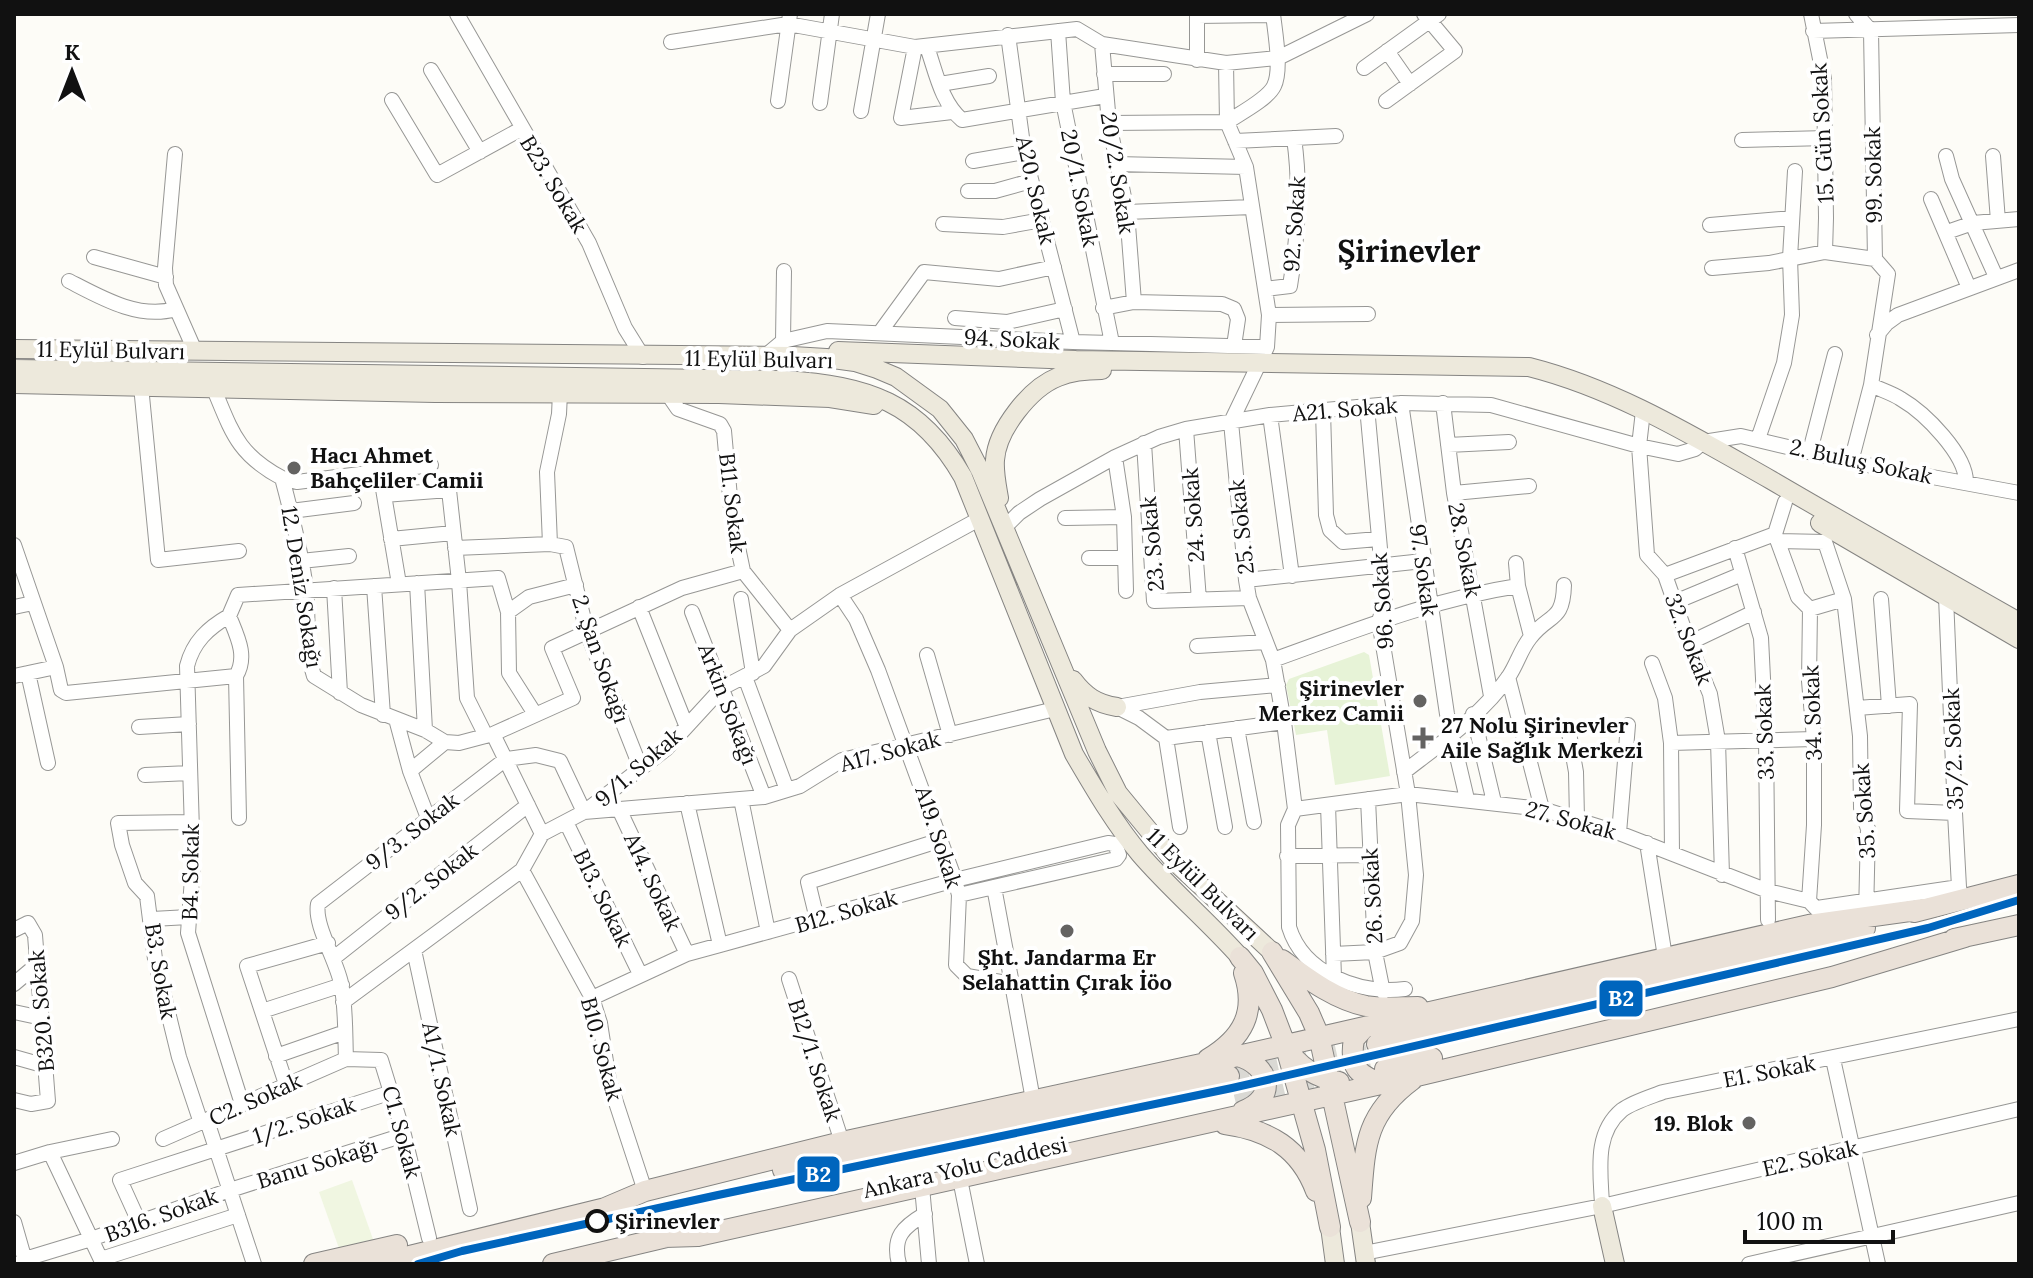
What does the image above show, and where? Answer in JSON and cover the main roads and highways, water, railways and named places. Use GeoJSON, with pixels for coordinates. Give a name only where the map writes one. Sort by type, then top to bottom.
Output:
{"type":"FeatureCollection","features":[{"type":"Feature","properties":{"kind":"highway"},"geometry":{"type":"LineString","coordinates":[[1965,937],[1832,977],[1417,1076],[1363,1077],[1354,1065],[1354,1039],[1858,929],[1924,909],[1960,893],[2019,885]]}},
{"type":"Feature","properties":{"kind":"highway"},"geometry":{"type":"LineString","coordinates":[[314,1264],[523,1216],[597,1210],[645,1191],[842,1142],[1314,1037],[1371,1035],[1446,1008],[1665,957],[1818,910],[1924,909]]}},
{"type":"Feature","properties":{"kind":"highway"},"geometry":{"type":"LineString","coordinates":[[664,1237],[698,1236],[1213,1122],[1302,1101],[1331,1087],[2019,925]]}},
{"type":"Feature","properties":{"kind":"highway"},"geometry":{"type":"LineString","coordinates":[[1272,952],[1316,985],[1341,998],[1367,1006],[1446,1008]]}},
{"type":"Feature","properties":{"kind":"highway"},"geometry":{"type":"LineString","coordinates":[[1272,952],[1309,1013],[1331,1087],[1360,1222]]}},
{"type":"Feature","properties":{"kind":"highway"},"geometry":{"type":"LineString","coordinates":[[1240,957],[1272,1010],[1298,1072],[1330,1227]]}},
{"type":"Feature","properties":{"kind":"highway"},"geometry":{"type":"LineString","coordinates":[[1199,1065],[1224,1049],[1246,1020],[1250,991],[1240,957]]}},
{"type":"Feature","properties":{"kind":"highway"},"geometry":{"type":"LineString","coordinates":[[1213,1122],[1262,1107],[1280,1096],[1298,1072],[1314,1037]]}},
{"type":"Feature","properties":{"kind":"highway"},"geometry":{"type":"LineString","coordinates":[[1213,1122],[1257,1106],[1264,1097],[1264,1076],[1260,1068],[1253,1061],[1238,1056]]}},
{"type":"Feature","properties":{"kind":"highway"},"geometry":{"type":"LineString","coordinates":[[1298,1072],[1316,1076],[1331,1087]]}},
{"type":"Feature","properties":{"kind":"highway","name":"Ankara Yolu Caddesi"},"geometry":{"type":"LineString","coordinates":[[377,1264],[597,1210],[1229,1076]]}},
{"type":"Feature","properties":{"kind":"highway"},"geometry":{"type":"LineString","coordinates":[[1360,1222],[1364,1154],[1372,1127],[1380,1108],[1417,1076]]}},
{"type":"Feature","properties":{"kind":"highway","name":"Ankara Yolu Caddesi"},"geometry":{"type":"LineString","coordinates":[[553,1264],[1236,1104]]}},
{"type":"Feature","properties":{"kind":"highway"},"geometry":{"type":"LineString","coordinates":[[1213,1122],[1254,1128],[1275,1139],[1295,1156],[1309,1173],[1330,1227]]}},
{"type":"Feature","properties":{"kind":"main road","name":"11 Eylül Bulvarı"},"geometry":{"type":"LineString","coordinates":[[14,349],[643,357],[764,357],[788,349],[855,362],[896,377],[940,409],[964,439],[1003,522],[1097,751],[1118,793],[1174,861],[1272,952]]}},
{"type":"Feature","properties":{"kind":"main road"},"geometry":{"type":"LineString","coordinates":[[788,349],[1076,360],[1262,360],[1528,378],[1642,416],[2019,622]]}},
{"type":"Feature","properties":{"kind":"main road"},"geometry":{"type":"LineString","coordinates":[[1003,522],[995,461],[999,442],[1010,419],[1034,393],[1057,377],[1093,370],[1262,360]]}},
{"type":"Feature","properties":{"kind":"main road","name":"11 Eylül Bulvarı"},"geometry":{"type":"LineString","coordinates":[[14,369],[784,380],[828,383],[884,398],[924,423],[950,454],[981,518],[1074,754],[1098,796],[1139,853],[1240,957]]}},
{"type":"Feature","properties":{"kind":"main road"},"geometry":{"type":"LineString","coordinates":[[14,384],[830,398],[908,412]]}},
{"type":"Feature","properties":{"kind":"main road"},"geometry":{"type":"LineString","coordinates":[[1699,445],[1785,502],[2019,639]]}},
{"type":"Feature","properties":{"kind":"main road"},"geometry":{"type":"LineString","coordinates":[[1063,666],[1081,691],[1103,705],[1117,707],[1098,729],[1097,751]]}},
{"type":"Feature","properties":{"kind":"main road"},"geometry":{"type":"LineString","coordinates":[[1602,1206],[1615,1264]]}},
{"type":"Feature","properties":{"kind":"main road"},"geometry":{"type":"LineString","coordinates":[[1360,1222],[1365,1258]]}},
{"type":"Feature","properties":{"kind":"main road"},"geometry":{"type":"LineString","coordinates":[[1330,1227],[1335,1264]]}},
{"type":"Feature","properties":{"kind":"tunnel"},"geometry":{"type":"LineString","coordinates":[[1229,1076],[1377,1044]]}},
{"type":"Feature","properties":{"kind":"tunnel"},"geometry":{"type":"LineString","coordinates":[[1236,1104],[1376,1071]]}},
{"type":"Feature","properties":{"kind":"place","name":"Hacı Ahmet Bahçeliler Camii"},"geometry":{"type":"Point","coordinates":[294,468]}},
{"type":"Feature","properties":{"kind":"place","name":"Şirinevler Merkez Camii"},"geometry":{"type":"Point","coordinates":[1420,701]}},
{"type":"Feature","properties":{"kind":"place","name":"27 Nolu Şirinevler Aile Sağlık Merkezi"},"geometry":{"type":"Point","coordinates":[1423,738]}},
{"type":"Feature","properties":{"kind":"place","name":"Şht. Jandarma Er Selahattin Çırak İöo"},"geometry":{"type":"Point","coordinates":[1067,931]}},
{"type":"Feature","properties":{"kind":"place","name":"19. Blok"},"geometry":{"type":"Point","coordinates":[1749,1123]}},
{"type":"Feature","properties":{"kind":"place","name":"Şirinevler"},"geometry":{"type":"Point","coordinates":[597,1221]}},
{"type":"Feature","properties":{"kind":"district","name":"Şirinevler"},"geometry":{"type":"Point","coordinates":[1409,251]}}]}
